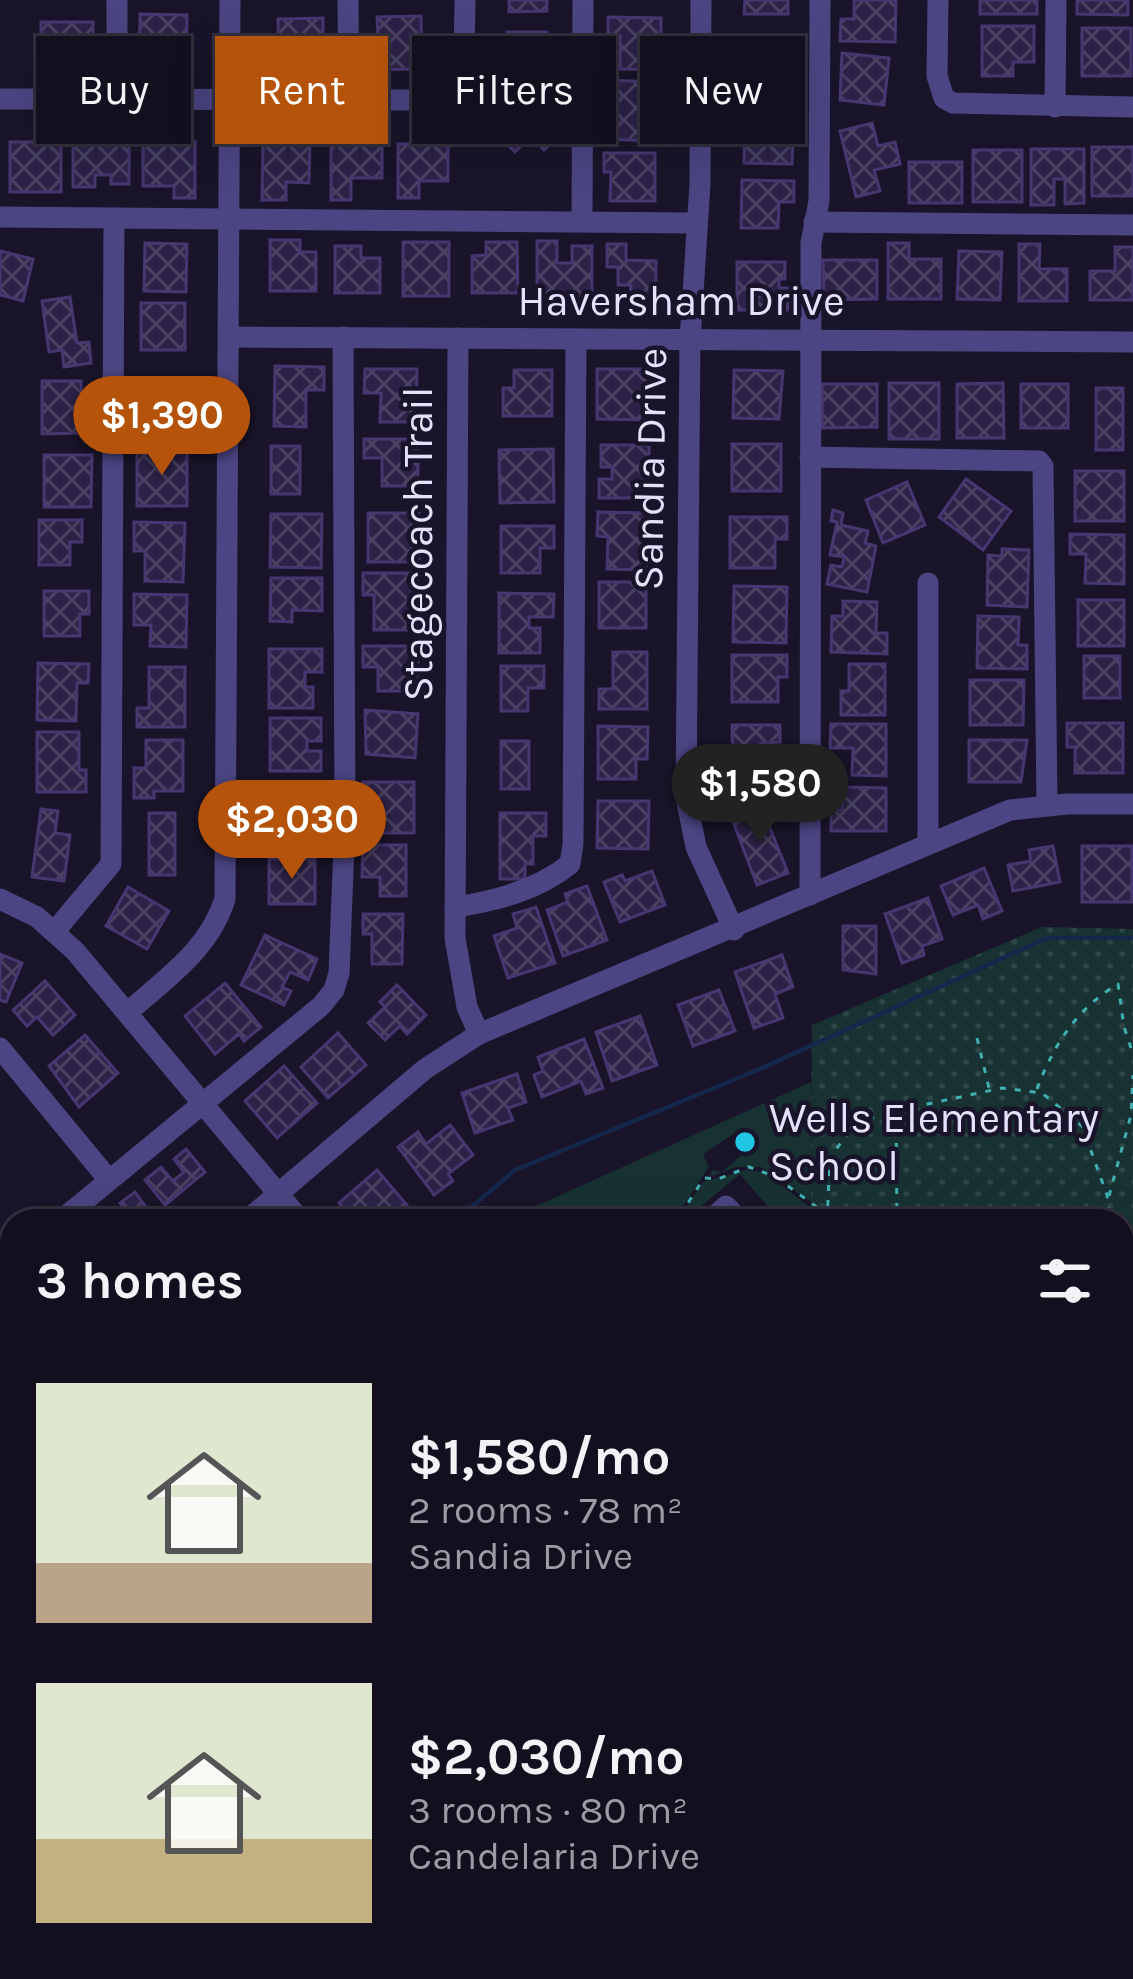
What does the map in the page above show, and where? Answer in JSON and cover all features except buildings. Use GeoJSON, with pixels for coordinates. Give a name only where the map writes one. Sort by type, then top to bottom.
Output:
{"type":"FeatureCollection","features":[{"type":"Feature","properties":{"kind":"street"},"geometry":{"type":"LineString","coordinates":[[117,0],[117,36]]}},
{"type":"Feature","properties":{"kind":"street"},"geometry":{"type":"LineString","coordinates":[[230,0],[230,36]]}},
{"type":"Feature","properties":{"kind":"street"},"geometry":{"type":"LineString","coordinates":[[349,0],[349,36]]}},
{"type":"Feature","properties":{"kind":"street"},"geometry":{"type":"LineString","coordinates":[[388,99],[446,97],[455,88],[464,60],[465,0]]}},
{"type":"Feature","properties":{"kind":"street"},"geometry":{"type":"LineString","coordinates":[[581,220],[584,0]]}},
{"type":"Feature","properties":{"kind":"street","name":"Sandia Drive"},"geometry":{"type":"LineString","coordinates":[[701,0],[700,184],[690,340],[686,797],[696,848],[734,930]]}},
{"type":"Feature","properties":{"kind":"street"},"geometry":{"type":"LineString","coordinates":[[810,896],[810,340],[814,222],[819,201],[820,0]]}},
{"type":"Feature","properties":{"kind":"street"},"geometry":{"type":"LineString","coordinates":[[938,0],[938,76],[944,98],[965,106],[1133,107]]}},
{"type":"Feature","properties":{"kind":"street"},"geometry":{"type":"LineString","coordinates":[[1055,107],[1056,0]]}},
{"type":"Feature","properties":{"kind":"street"},"geometry":{"type":"LineString","coordinates":[[0,99],[36,99]]}},
{"type":"Feature","properties":{"kind":"street"},"geometry":{"type":"LineString","coordinates":[[127,1013],[202,947],[217,925],[225,899],[229,144]]}},
{"type":"Feature","properties":{"kind":"street"},"geometry":{"type":"LineString","coordinates":[[0,217],[695,223]]}},
{"type":"Feature","properties":{"kind":"street"},"geometry":{"type":"LineString","coordinates":[[56,931],[111,864],[114,218]]}},
{"type":"Feature","properties":{"kind":"street"},"geometry":{"type":"LineString","coordinates":[[814,222],[1133,225]]}},
{"type":"Feature","properties":{"kind":"street","name":"Haversham Drive"},"geometry":{"type":"LineString","coordinates":[[229,337],[1133,342]]}},
{"type":"Feature","properties":{"kind":"street"},"geometry":{"type":"LineString","coordinates":[[74,1209],[334,991],[339,974],[345,820],[343,338]]}},
{"type":"Feature","properties":{"kind":"street","name":"Stagecoach Trail"},"geometry":{"type":"LineString","coordinates":[[458,338],[455,907],[459,974],[479,1034]]}},
{"type":"Feature","properties":{"kind":"street"},"geometry":{"type":"LineString","coordinates":[[455,907],[512,894],[554,877],[570,864],[576,339]]}},
{"type":"Feature","properties":{"kind":"street"},"geometry":{"type":"LineString","coordinates":[[810,457],[1039,461],[1043,466],[1047,805]]}},
{"type":"Feature","properties":{"kind":"street"},"geometry":{"type":"LineString","coordinates":[[928,583],[928,842]]}},
{"type":"Feature","properties":{"kind":"street"},"geometry":{"type":"LineString","coordinates":[[260,1209],[424,1069],[479,1034],[1010,810],[1133,804]]}},
{"type":"Feature","properties":{"kind":"street"},"geometry":{"type":"LineString","coordinates":[[0,899],[56,931],[292,1209]]}},
{"type":"Feature","properties":{"kind":"street"},"geometry":{"type":"LineString","coordinates":[[0,1048],[109,1180]]}},
{"type":"Feature","properties":{"kind":"path"},"geometry":{"type":"LineString","coordinates":[[1036,1091],[1066,1031],[1118,984],[1133,1054]]}},
{"type":"Feature","properties":{"kind":"path"},"geometry":{"type":"LineString","coordinates":[[977,1038],[989,1090]]}},
{"type":"Feature","properties":{"kind":"path"},"geometry":{"type":"LineString","coordinates":[[1108,1204],[1131,1114],[1133,1075]]}},
{"type":"Feature","properties":{"kind":"path"},"geometry":{"type":"LineString","coordinates":[[827,1209],[828,1171],[835,1148],[856,1124],[989,1090],[1036,1091],[1064,1108],[1086,1132],[1108,1209]]}},
{"type":"Feature","properties":{"kind":"path"},"geometry":{"type":"LineString","coordinates":[[896,1111],[897,1209]]}},
{"type":"Feature","properties":{"kind":"path"},"geometry":{"type":"LineString","coordinates":[[682,1209],[704,1178],[718,1179],[749,1167],[774,1176],[816,1209]]}},
{"type":"Feature","properties":{"kind":"green space"},"geometry":{"type":"Polygon","coordinates":[[[1042,927],[1133,929],[1133,1209],[811,1209],[812,1025],[1042,927]]]}},
{"type":"Feature","properties":{"kind":"green space","name":"Wells Elementary School"},"geometry":{"type":"Polygon","coordinates":[[[811,1082],[811,1202],[761,1167],[736,1167],[710,1177],[712,1170],[722,1172],[745,1152],[741,1135],[735,1133],[703,1154],[709,1167],[681,1209],[532,1208],[811,1082]]]}},
{"type":"Feature","properties":{"kind":"green space"},"geometry":{"type":"Polygon","coordinates":[[[746,1170],[765,1173],[811,1209],[770,1209],[740,1174],[698,1209],[684,1209],[703,1182],[746,1170]]]}},
{"type":"Feature","properties":{"kind":"waterway"},"geometry":{"type":"LineString","coordinates":[[469,1209],[515,1170],[760,1069],[1047,938],[1133,938]]}},
{"type":"Feature","properties":{"kind":"place","name":"Wells Elementary School"},"geometry":{"type":"Point","coordinates":[745,1142]}}]}
